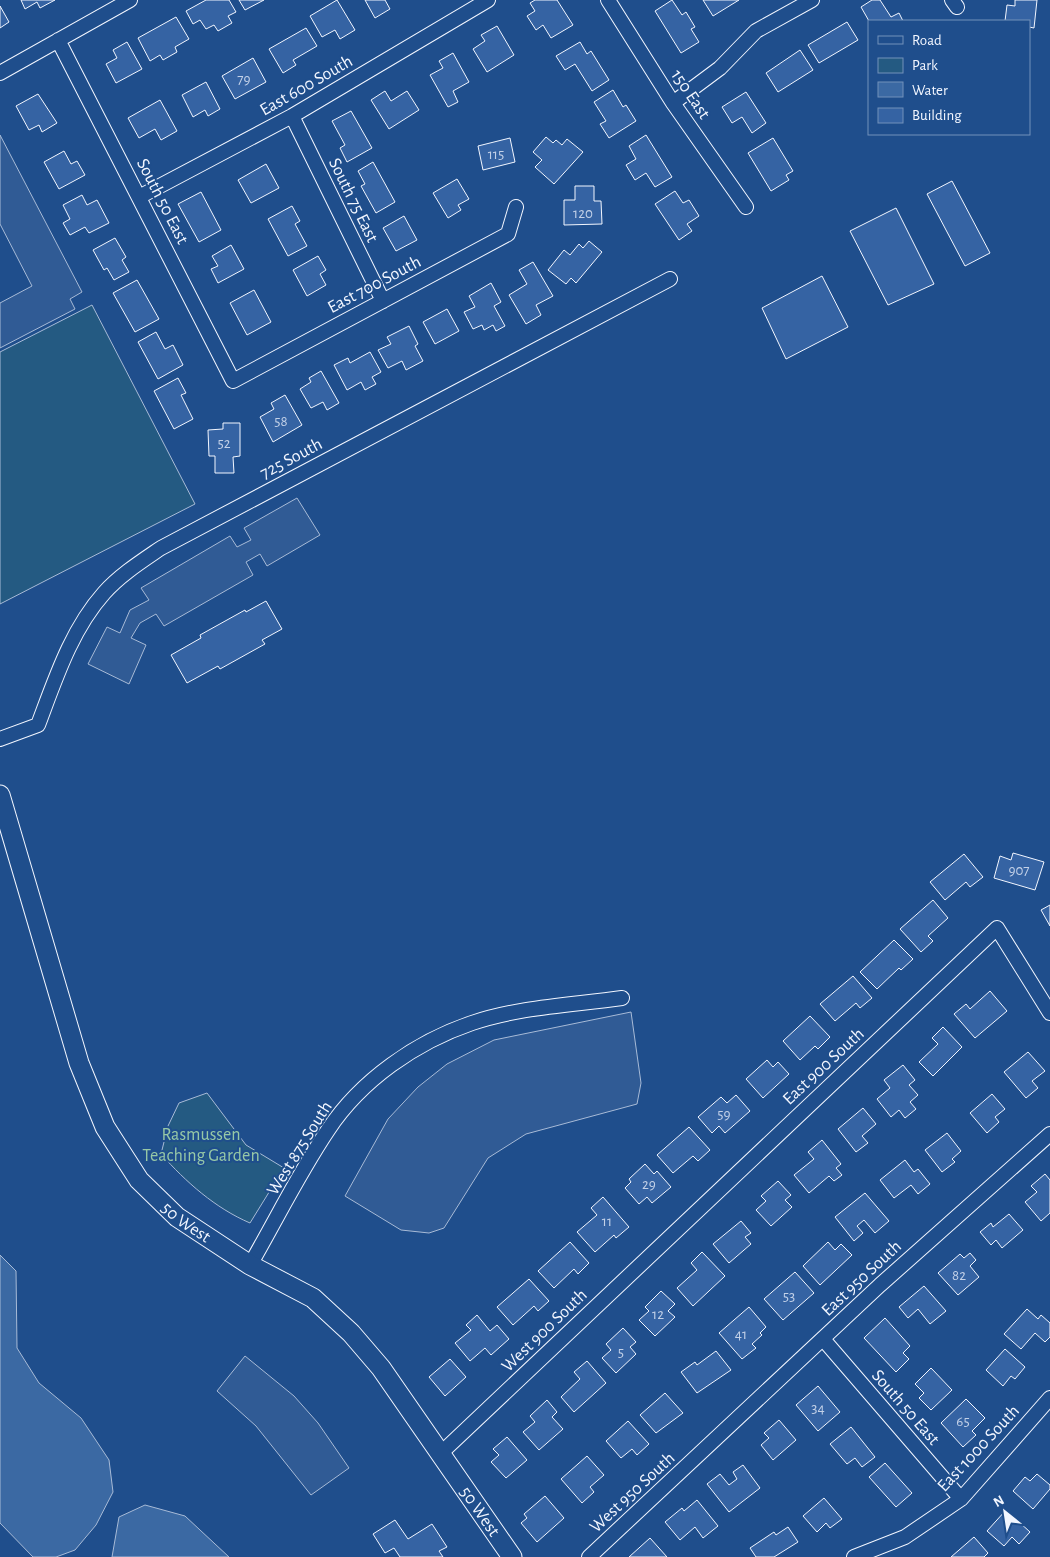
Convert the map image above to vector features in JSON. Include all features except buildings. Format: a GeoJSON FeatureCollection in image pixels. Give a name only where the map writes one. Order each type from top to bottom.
{"type":"FeatureCollection","features":[{"type":"Feature","properties":{"kind":"street"},"geometry":{"type":"LineString","coordinates":[[0,73],[130,0]]}},
{"type":"Feature","properties":{"kind":"street","name":"East 600 South"},"geometry":{"type":"LineString","coordinates":[[139,196],[292,116],[488,0]]}},
{"type":"Feature","properties":{"kind":"street","name":"150 East"},"geometry":{"type":"LineString","coordinates":[[608,0],[673,103],[746,207]]}},
{"type":"Feature","properties":{"kind":"street"},"geometry":{"type":"LineString","coordinates":[[673,103],[720,68],[756,31],[812,0]]}},
{"type":"Feature","properties":{"kind":"street","name":"South 50 East"},"geometry":{"type":"LineString","coordinates":[[58,40],[233,380]]}},
{"type":"Feature","properties":{"kind":"street","name":"South 75 East"},"geometry":{"type":"LineString","coordinates":[[292,116],[383,302]]}},
{"type":"Feature","properties":{"kind":"street","name":"East 700 South"},"geometry":{"type":"LineString","coordinates":[[233,380],[508,234],[516,207]]}},
{"type":"Feature","properties":{"kind":"street","name":"725 South"},"geometry":{"type":"LineString","coordinates":[[0,739],[38,725],[62,662],[86,618],[104,592],[153,553],[670,279]]}},
{"type":"Feature","properties":{"kind":"street","name":"50 West"},"geometry":{"type":"LineString","coordinates":[[0,794],[79,1064],[105,1127],[139,1180],[177,1217],[250,1265],[312,1298],[351,1333],[381,1368],[439,1455],[512,1557]]}},
{"type":"Feature","properties":{"kind":"street","name":"East 900 South"},"geometry":{"type":"LineString","coordinates":[[675,1231],[997,928],[1050,1013]]}},
{"type":"Feature","properties":{"kind":"street","name":"West 875 South"},"geometry":{"type":"LineString","coordinates":[[250,1265],[328,1130],[347,1106],[389,1067],[445,1034],[473,1023],[504,1015],[622,998]]}},
{"type":"Feature","properties":{"kind":"street","name":"East 950 South"},"geometry":{"type":"LineString","coordinates":[[700,1454],[823,1339],[1050,1134]]}},
{"type":"Feature","properties":{"kind":"street","name":"West 900 South"},"geometry":{"type":"LineString","coordinates":[[439,1455],[675,1231]]}},
{"type":"Feature","properties":{"kind":"street","name":"South 50 East"},"geometry":{"type":"LineString","coordinates":[[823,1339],[961,1499]]}},
{"type":"Feature","properties":{"kind":"street","name":"East 1000 South"},"geometry":{"type":"LineString","coordinates":[[854,1557],[906,1537],[961,1499],[1050,1398]]}},
{"type":"Feature","properties":{"kind":"street","name":"West 950 South"},"geometry":{"type":"LineString","coordinates":[[589,1557],[700,1454]]}},
{"type":"Feature","properties":{"kind":"green space"},"geometry":{"type":"Polygon","coordinates":[[[92,305],[195,504],[0,604],[0,352],[92,305]]]}},
{"type":"Feature","properties":{"kind":"green space","name":"Rasmussen Teaching Garden"},"geometry":{"type":"Polygon","coordinates":[[[207,1093],[246,1145],[284,1168],[250,1223],[213,1202],[161,1154],[168,1126],[179,1103],[207,1093]]]}},
{"type":"Feature","properties":{"kind":"shaded area"},"geometry":{"type":"Polygon","coordinates":[[[0,135],[82,292],[70,299],[75,309],[0,348],[0,303],[32,286],[0,224],[0,135]]]}},
{"type":"Feature","properties":{"kind":"shaded area"},"geometry":{"type":"Polygon","coordinates":[[[297,498],[320,535],[267,566],[260,554],[246,562],[253,575],[164,626],[156,614],[140,623],[131,638],[146,645],[129,684],[88,664],[107,627],[120,633],[130,610],[149,600],[141,588],[230,536],[237,547],[251,540],[244,528],[297,498]]]}},
{"type":"Feature","properties":{"kind":"shaded area"},"geometry":{"type":"Polygon","coordinates":[[[631,1012],[641,1083],[637,1104],[526,1134],[488,1158],[444,1228],[429,1233],[401,1230],[345,1196],[388,1119],[418,1087],[447,1064],[494,1040],[631,1012]]]}},
{"type":"Feature","properties":{"kind":"shaded area"},"geometry":{"type":"Polygon","coordinates":[[[245,1356],[294,1396],[318,1423],[349,1468],[311,1495],[256,1426],[217,1391],[245,1356]]]}},
{"type":"Feature","properties":{"kind":"water"},"geometry":{"type":"Polygon","coordinates":[[[0,1255],[16,1271],[17,1348],[39,1383],[81,1418],[109,1460],[113,1492],[96,1525],[75,1550],[56,1557],[33,1557],[0,1523],[0,1255]]]}},
{"type":"Feature","properties":{"kind":"water"},"geometry":{"type":"Polygon","coordinates":[[[145,1505],[185,1516],[229,1557],[112,1557],[119,1517],[145,1505]]]}}]}
